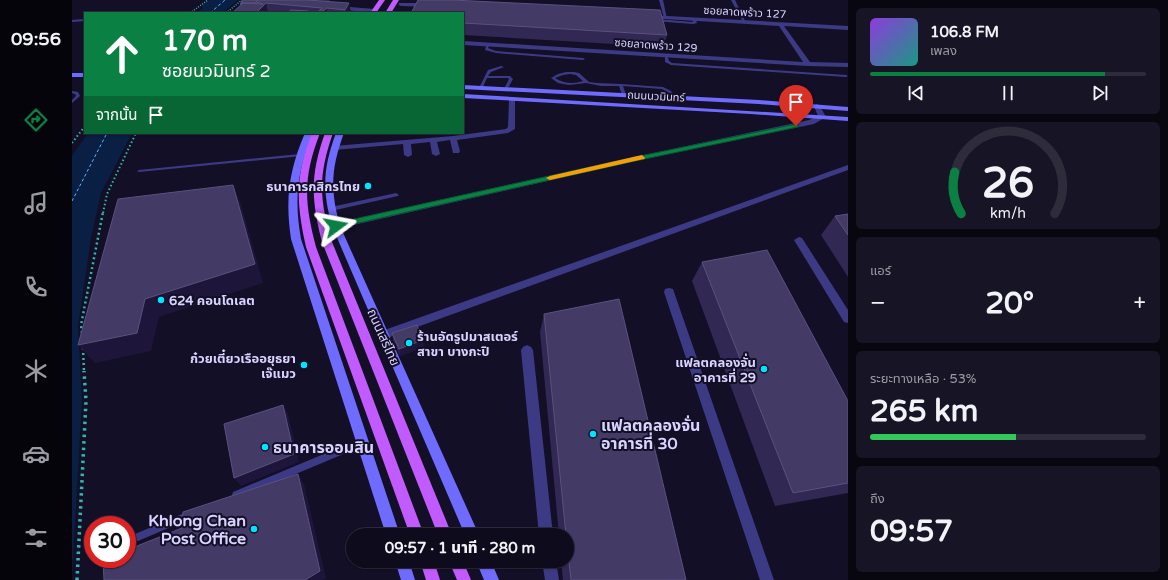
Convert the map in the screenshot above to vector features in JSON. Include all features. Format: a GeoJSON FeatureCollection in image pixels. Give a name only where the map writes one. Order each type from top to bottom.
{"type":"FeatureCollection","features":[{"type":"Feature","properties":{"kind":"main road"},"geometry":{"type":"LineString","coordinates":[[376,12],[382,0]]}},
{"type":"Feature","properties":{"kind":"main road"},"geometry":{"type":"LineString","coordinates":[[376,12],[387,0]]}},
{"type":"Feature","properties":{"kind":"main road"},"geometry":{"type":"LineString","coordinates":[[389,12],[396,0]]}},
{"type":"Feature","properties":{"kind":"main road"},"geometry":{"type":"LineString","coordinates":[[72,75],[84,75]]}},
{"type":"Feature","properties":{"kind":"main road","name":"ถนนนวมินทร์"},"geometry":{"type":"LineString","coordinates":[[464,87],[817,106],[848,109]]}},
{"type":"Feature","properties":{"kind":"main road"},"geometry":{"type":"LineString","coordinates":[[479,97],[481,88]]}},
{"type":"Feature","properties":{"kind":"main road","name":"ถนนนวมินทร์"},"geometry":{"type":"LineString","coordinates":[[464,96],[848,119]]}},
{"type":"Feature","properties":{"kind":"main road"},"geometry":{"type":"LineString","coordinates":[[309,134],[300,155],[293,180],[291,199],[292,220],[296,239],[391,528]]}},
{"type":"Feature","properties":{"kind":"main road"},"geometry":{"type":"LineString","coordinates":[[316,134],[302,178],[301,199],[304,222],[311,247],[414,528]]}},
{"type":"Feature","properties":{"kind":"main road"},"geometry":{"type":"LineString","coordinates":[[329,134],[317,175],[316,197],[320,219],[327,242],[442,528]]}},
{"type":"Feature","properties":{"kind":"main road","name":"ถนนเสรีไทย"},"geometry":{"type":"LineString","coordinates":[[340,134],[334,148],[327,179],[331,209],[336,226],[469,528]]}},
{"type":"Feature","properties":{"kind":"main road"},"geometry":{"type":"LineString","coordinates":[[404,568],[408,580]]}},
{"type":"Feature","properties":{"kind":"main road"},"geometry":{"type":"LineString","coordinates":[[429,568],[434,580]]}},
{"type":"Feature","properties":{"kind":"main road"},"geometry":{"type":"LineString","coordinates":[[459,568],[464,580]]}},
{"type":"Feature","properties":{"kind":"main road"},"geometry":{"type":"LineString","coordinates":[[486,568],[492,580]]}},
{"type":"Feature","properties":{"kind":"street"},"geometry":{"type":"LineString","coordinates":[[401,4],[432,5]]}},
{"type":"Feature","properties":{"kind":"street"},"geometry":{"type":"LineString","coordinates":[[329,7],[376,12]]}},
{"type":"Feature","properties":{"kind":"street","name":"ซอยลาดพร้าว 127"},"geometry":{"type":"LineString","coordinates":[[644,18],[848,28]]}},
{"type":"Feature","properties":{"kind":"street"},"geometry":{"type":"LineString","coordinates":[[780,24],[808,64]]}},
{"type":"Feature","properties":{"kind":"street","name":"ซอยลาดพร้าว 129"},"geometry":{"type":"LineString","coordinates":[[464,43],[666,56],[848,65]]}},
{"type":"Feature","properties":{"kind":"street"},"geometry":{"type":"LineString","coordinates":[[334,148],[453,138],[510,130],[512,127],[512,100]]}},
{"type":"Feature","properties":{"kind":"street"},"geometry":{"type":"LineString","coordinates":[[336,226],[635,159],[811,122],[822,117],[817,106]]}},
{"type":"Feature","properties":{"kind":"street"},"geometry":{"type":"LineString","coordinates":[[453,138],[456,152]]}},
{"type":"Feature","properties":{"kind":"street"},"geometry":{"type":"LineString","coordinates":[[433,139],[436,154]]}},
{"type":"Feature","properties":{"kind":"street"},"geometry":{"type":"LineString","coordinates":[[407,141],[408,155]]}},
{"type":"Feature","properties":{"kind":"street"},"geometry":{"type":"LineString","coordinates":[[383,335],[848,167]]}},
{"type":"Feature","properties":{"kind":"street"},"geometry":{"type":"LineString","coordinates":[[799,240],[848,319]]}},
{"type":"Feature","properties":{"kind":"street"},"geometry":{"type":"LineString","coordinates":[[669,292],[766,580]]}},
{"type":"Feature","properties":{"kind":"street"},"geometry":{"type":"LineString","coordinates":[[527,350],[545,528]]}},
{"type":"Feature","properties":{"kind":"street"},"geometry":{"type":"LineString","coordinates":[[550,568],[552,580]]}},
{"type":"Feature","properties":{"kind":"lane"},"geometry":{"type":"LineString","coordinates":[[661,0],[666,18]]}},
{"type":"Feature","properties":{"kind":"lane"},"geometry":{"type":"LineString","coordinates":[[733,0],[745,22]]}},
{"type":"Feature","properties":{"kind":"lane"},"geometry":{"type":"LineString","coordinates":[[644,18],[693,23],[695,22],[694,20]]}},
{"type":"Feature","properties":{"kind":"lane"},"geometry":{"type":"LineString","coordinates":[[72,21],[84,20]]}},
{"type":"Feature","properties":{"kind":"lane"},"geometry":{"type":"LineString","coordinates":[[488,44],[486,49],[496,52],[584,59]]}},
{"type":"Feature","properties":{"kind":"lane"},"geometry":{"type":"LineString","coordinates":[[666,56],[667,62],[671,64],[846,76]]}},
{"type":"Feature","properties":{"kind":"lane"},"geometry":{"type":"LineString","coordinates":[[481,88],[489,70],[502,67]]}},
{"type":"Feature","properties":{"kind":"lane"},"geometry":{"type":"LineString","coordinates":[[586,82],[581,76],[574,74],[561,75],[553,78],[558,82],[568,84],[586,82],[591,84],[663,88],[670,92],[675,98]]}},
{"type":"Feature","properties":{"kind":"lane"},"geometry":{"type":"LineString","coordinates":[[486,77],[509,77],[511,79],[506,89]]}},
{"type":"Feature","properties":{"kind":"lane"},"geometry":{"type":"LineString","coordinates":[[621,85],[624,96]]}},
{"type":"Feature","properties":{"kind":"lane"},"geometry":{"type":"LineString","coordinates":[[72,92],[77,93],[78,96],[72,102]]}},
{"type":"Feature","properties":{"kind":"lane"},"geometry":{"type":"LineString","coordinates":[[139,171],[300,155]]}},
{"type":"Feature","properties":{"kind":"lane"},"geometry":{"type":"LineString","coordinates":[[331,209],[396,195]]}},
{"type":"Feature","properties":{"kind":"lane"},"geometry":{"type":"LineString","coordinates":[[225,500],[362,442]]}},
{"type":"Feature","properties":{"kind":"lane"},"geometry":{"type":"LineString","coordinates":[[138,537],[196,512]]}},
{"type":"Feature","properties":{"kind":"path"},"geometry":{"type":"LineString","coordinates":[[191,12],[208,0]]}},
{"type":"Feature","properties":{"kind":"path"},"geometry":{"type":"LineString","coordinates":[[227,12],[242,0]]}},
{"type":"Feature","properties":{"kind":"path"},"geometry":{"type":"LineString","coordinates":[[72,143],[84,127]]}},
{"type":"Feature","properties":{"kind":"path"},"geometry":{"type":"LineString","coordinates":[[77,580],[86,401],[81,326],[107,194],[136,134]]}},
{"type":"Feature","properties":{"kind":"water"},"geometry":{"type":"Polygon","coordinates":[[[209,0],[238,0],[223,12],[198,12],[203,8],[201,6],[209,0]]]}},
{"type":"Feature","properties":{"kind":"water"},"geometry":{"type":"Polygon","coordinates":[[[87,134],[131,134],[101,193],[91,238],[78,326],[82,400],[72,576],[72,156],[87,134]]]}},
{"type":"Feature","properties":{"kind":"building"},"geometry":{"type":"Polygon","coordinates":[[[244,0],[258,0],[255,3],[240,4],[244,0]]]}},
{"type":"Feature","properties":{"kind":"building"},"geometry":{"type":"Polygon","coordinates":[[[258,0],[307,0],[349,3],[345,10],[327,8],[323,11],[319,11],[322,8],[266,3],[257,12],[233,12],[243,3],[263,4],[256,2],[258,0]]]}},
{"type":"Feature","properties":{"kind":"building"},"geometry":{"type":"Polygon","coordinates":[[[418,0],[452,0],[660,10],[667,35],[464,23],[464,12],[412,12],[418,0]]]}},
{"type":"Feature","properties":{"kind":"building"},"geometry":{"type":"Polygon","coordinates":[[[291,10],[308,11],[306,12],[288,12],[291,10]]]}},
{"type":"Feature","properties":{"kind":"building","name":"624 คอนโดเลต"},"geometry":{"type":"Polygon","coordinates":[[[233,185],[255,264],[145,299],[137,333],[78,345],[118,199],[233,185]]]}},
{"type":"Feature","properties":{"kind":"building"},"geometry":{"type":"Polygon","coordinates":[[[848,214],[848,235],[835,216],[848,214]]]}},
{"type":"Feature","properties":{"kind":"building","name":"แฟลตคลองจั่น อาคารที่ 29"},"geometry":{"type":"Polygon","coordinates":[[[767,250],[848,401],[848,483],[793,493],[702,262],[767,250]]]}},
{"type":"Feature","properties":{"kind":"building","name":"แฟลตคลองจั่น อาคารที่ 30"},"geometry":{"type":"Polygon","coordinates":[[[619,299],[686,580],[571,580],[570,568],[574,568],[574,528],[565,528],[544,314],[619,299]]]}},
{"type":"Feature","properties":{"kind":"building"},"geometry":{"type":"Polygon","coordinates":[[[417,325],[423,340],[399,349],[392,333],[417,325]]]}},
{"type":"Feature","properties":{"kind":"building","name":"ธนาคารออมสิน"},"geometry":{"type":"Polygon","coordinates":[[[283,405],[294,454],[234,478],[224,424],[283,405]]]}},
{"type":"Feature","properties":{"kind":"building","name":"Khlong Chan Post Office"},"geometry":{"type":"Polygon","coordinates":[[[298,474],[320,571],[305,580],[104,580],[103,568],[136,568],[136,546],[182,528],[183,512],[298,474]]]}},
{"type":"Feature","properties":{"kind":"ferry route"},"geometry":{"type":"LineString","coordinates":[[211,12],[225,0]]}},
{"type":"Feature","properties":{"kind":"ferry route"},"geometry":{"type":"LineString","coordinates":[[72,201],[106,134]]}},
{"type":"Feature","properties":{"kind":"slow traffic"},"geometry":{"type":"LineString","coordinates":[[550,178],[642,158]]}},
{"type":"Feature","properties":{"kind":"place","name":"ธนาคารกสิกรไทย"},"geometry":{"type":"Point","coordinates":[368,186]}},
{"type":"Feature","properties":{"kind":"place","name":"624 คอนโดเลต"},"geometry":{"type":"Point","coordinates":[161,300]}},
{"type":"Feature","properties":{"kind":"place","name":"ร้านอัดรูปมาสเตอร์ สาขา บางกะปิ"},"geometry":{"type":"Point","coordinates":[409,343]}},
{"type":"Feature","properties":{"kind":"place","name":"ก๋วยเตี๋ยวเรืออยุธยา เจ๊แมว"},"geometry":{"type":"Point","coordinates":[304,365]}},
{"type":"Feature","properties":{"kind":"place","name":"แฟลตคลองจั่น อาคารที่ 29"},"geometry":{"type":"Point","coordinates":[764,369]}},
{"type":"Feature","properties":{"kind":"place","name":"แฟลตคลองจั่น อาคารที่ 30"},"geometry":{"type":"Point","coordinates":[593,434]}},
{"type":"Feature","properties":{"kind":"place","name":"ธนาคารออมสิน"},"geometry":{"type":"Point","coordinates":[265,447]}},
{"type":"Feature","properties":{"kind":"place","name":"Khlong Chan Post Office"},"geometry":{"type":"Point","coordinates":[254,529]}},
{"type":"Feature","properties":{"kind":"route"},"geometry":{"type":"LineString","coordinates":[[336,226],[635,159],[796,126]]}}]}
